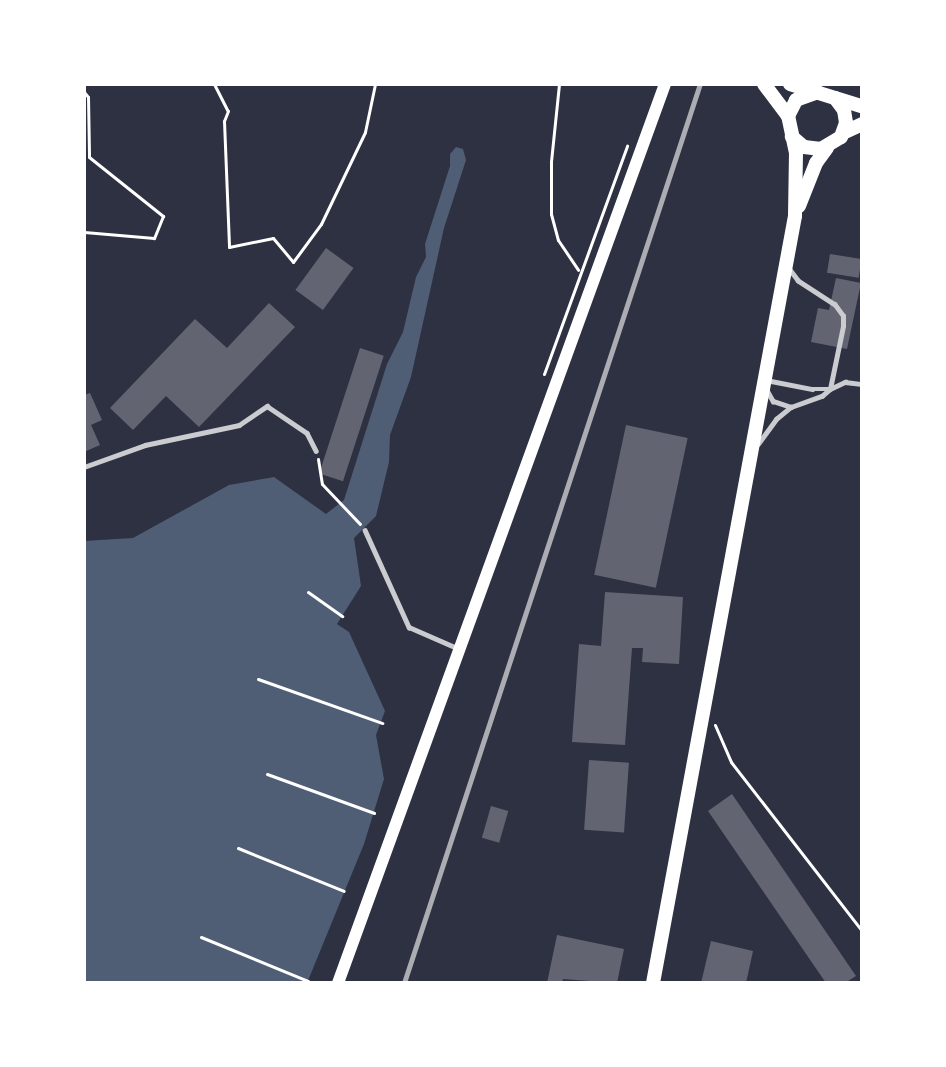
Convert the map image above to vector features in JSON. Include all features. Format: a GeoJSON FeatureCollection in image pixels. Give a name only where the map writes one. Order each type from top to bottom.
{"type":"FeatureCollection","features":[{"type":"Feature","properties":{"kind":"main road"},"geometry":{"type":"LineString","coordinates":[[338,983],[665,84]]}},
{"type":"Feature","properties":{"kind":"main road"},"geometry":{"type":"LineString","coordinates":[[653,983],[795,216],[797,166],[788,116],[764,84]]}},
{"type":"Feature","properties":{"kind":"main road"},"geometry":{"type":"LineString","coordinates":[[790,84],[862,106]]}},
{"type":"Feature","properties":{"kind":"main road"},"geometry":{"type":"LineString","coordinates":[[788,116],[796,100],[818,92]]}},
{"type":"Feature","properties":{"kind":"main road"},"geometry":{"type":"LineString","coordinates":[[835,98],[845,116],[843,133]]}},
{"type":"Feature","properties":{"kind":"main road"},"geometry":{"type":"LineString","coordinates":[[795,216],[816,163],[827,148],[843,133],[862,124]]}},
{"type":"Feature","properties":{"kind":"main road"},"geometry":{"type":"LineString","coordinates":[[792,137],[804,147],[827,148]]}},
{"type":"Feature","properties":{"kind":"lane"},"geometry":{"type":"LineString","coordinates":[[786,263],[798,281],[835,305],[843,316],[830,389]]}},
{"type":"Feature","properties":{"kind":"lane"},"geometry":{"type":"LineString","coordinates":[[764,379],[796,387],[830,389]]}},
{"type":"Feature","properties":{"kind":"lane"},"geometry":{"type":"LineString","coordinates":[[764,379],[772,401],[791,407]]}},
{"type":"Feature","properties":{"kind":"lane"},"geometry":{"type":"LineString","coordinates":[[749,456],[772,424],[791,407],[814,401],[844,382],[862,384]]}},
{"type":"Feature","properties":{"kind":"lane"},"geometry":{"type":"LineString","coordinates":[[84,467],[145,446],[239,425],[267,406],[307,433],[316,452]]}},
{"type":"Feature","properties":{"kind":"lane"},"geometry":{"type":"LineString","coordinates":[[365,530],[409,627],[461,650]]}},
{"type":"Feature","properties":{"kind":"path"},"geometry":{"type":"LineString","coordinates":[[214,84],[228,111],[224,121],[229,248],[273,238],[293,262],[321,224],[365,132],[375,84]]}},
{"type":"Feature","properties":{"kind":"path"},"geometry":{"type":"LineString","coordinates":[[559,84],[551,162],[551,214],[558,240],[579,270]]}},
{"type":"Feature","properties":{"kind":"path"},"geometry":{"type":"LineString","coordinates":[[84,92],[88,97],[89,157],[163,216],[154,238],[84,232]]}},
{"type":"Feature","properties":{"kind":"path"},"geometry":{"type":"LineString","coordinates":[[316,452],[322,484],[365,530]]}},
{"type":"Feature","properties":{"kind":"path"},"geometry":{"type":"LineString","coordinates":[[308,592],[342,616]]}},
{"type":"Feature","properties":{"kind":"path"},"geometry":{"type":"LineString","coordinates":[[258,679],[382,723]]}},
{"type":"Feature","properties":{"kind":"path"},"geometry":{"type":"LineString","coordinates":[[703,705],[731,762],[862,931]]}},
{"type":"Feature","properties":{"kind":"path"},"geometry":{"type":"LineString","coordinates":[[267,774],[374,813]]}},
{"type":"Feature","properties":{"kind":"path"},"geometry":{"type":"LineString","coordinates":[[238,848],[344,891]]}},
{"type":"Feature","properties":{"kind":"path"},"geometry":{"type":"LineString","coordinates":[[201,937],[308,981]]}},
{"type":"Feature","properties":{"kind":"water"},"geometry":{"type":"Polygon","coordinates":[[[456,147],[463,149],[466,160],[444,228],[411,377],[390,435],[389,462],[376,516],[354,538],[361,586],[337,624],[349,632],[385,711],[376,735],[384,779],[364,844],[307,983],[84,983],[84,541],[133,538],[229,485],[274,477],[326,514],[344,500],[387,364],[403,332],[416,277],[426,257],[425,244],[450,166],[450,154],[456,147]]]}},
{"type":"Feature","properties":{"kind":"building"},"geometry":{"type":"Polygon","coordinates":[[[326,248],[354,268],[323,310],[295,290],[326,248]]]}},
{"type":"Feature","properties":{"kind":"building"},"geometry":{"type":"Polygon","coordinates":[[[830,254],[862,259],[859,278],[827,273],[830,254]]]}},
{"type":"Feature","properties":{"kind":"building"},"geometry":{"type":"Polygon","coordinates":[[[836,278],[861,283],[847,349],[811,342],[818,308],[829,310],[836,278]]]}},
{"type":"Feature","properties":{"kind":"building"},"geometry":{"type":"Polygon","coordinates":[[[269,303],[295,327],[199,427],[166,396],[133,430],[110,408],[195,319],[227,348],[269,303]]]}},
{"type":"Feature","properties":{"kind":"building"},"geometry":{"type":"Polygon","coordinates":[[[360,348],[384,356],[343,481],[319,474],[360,348]]]}},
{"type":"Feature","properties":{"kind":"building"},"geometry":{"type":"Polygon","coordinates":[[[90,393],[102,420],[91,425],[100,445],[84,452],[84,395],[90,393]]]}},
{"type":"Feature","properties":{"kind":"building"},"geometry":{"type":"Polygon","coordinates":[[[626,425],[688,438],[656,588],[594,575],[626,425]]]}},
{"type":"Feature","properties":{"kind":"building"},"geometry":{"type":"Polygon","coordinates":[[[605,592],[683,597],[679,664],[642,662],[643,648],[632,648],[625,745],[572,742],[579,644],[601,646],[605,592]]]}},
{"type":"Feature","properties":{"kind":"building"},"geometry":{"type":"Polygon","coordinates":[[[589,760],[629,763],[624,833],[584,830],[589,760]]]}},
{"type":"Feature","properties":{"kind":"building"},"geometry":{"type":"Polygon","coordinates":[[[732,794],[856,976],[845,983],[826,983],[708,811],[732,794]]]}},
{"type":"Feature","properties":{"kind":"building"},"geometry":{"type":"Polygon","coordinates":[[[491,806],[508,811],[499,843],[482,838],[491,806]]]}},
{"type":"Feature","properties":{"kind":"building"},"geometry":{"type":"Polygon","coordinates":[[[557,935],[624,949],[617,983],[563,979],[562,983],[547,983],[557,935]]]}},
{"type":"Feature","properties":{"kind":"building"},"geometry":{"type":"Polygon","coordinates":[[[711,941],[753,951],[746,983],[701,983],[711,941]]]}},
{"type":"Feature","properties":{"kind":"railway"},"geometry":{"type":"LineString","coordinates":[[404,983],[700,84]]}}]}
